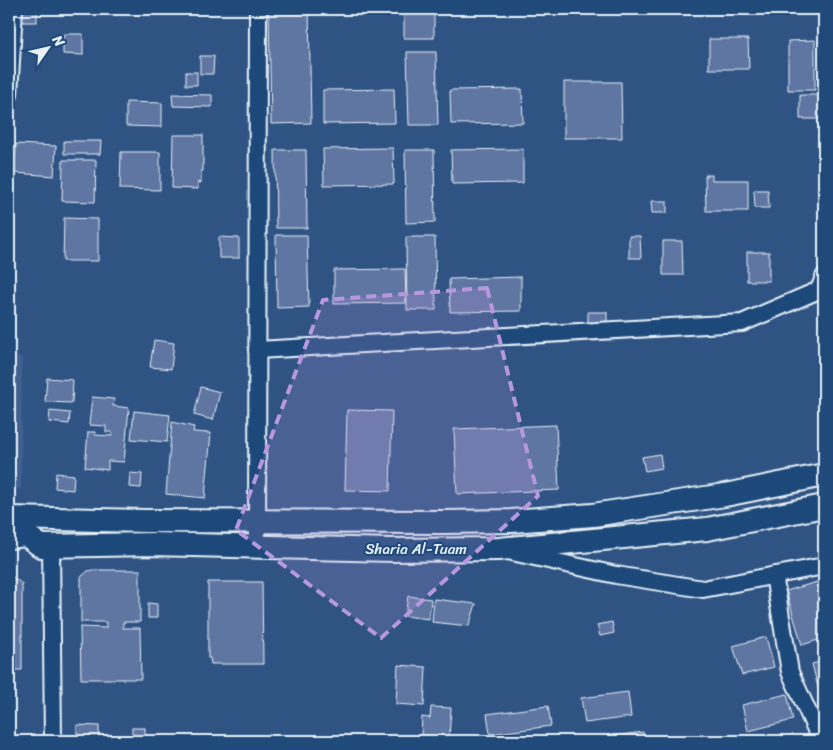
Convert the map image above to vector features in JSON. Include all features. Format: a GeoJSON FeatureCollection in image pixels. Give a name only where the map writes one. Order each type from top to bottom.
{"type":"FeatureCollection","features":[{"type":"Feature","properties":{"kind":"main road","name":"Sharia Al-Tuam"},"geometry":{"type":"LineString","coordinates":[[9,518],[144,521],[445,522],[511,520],[593,515],[725,494],[824,475]]}},
{"type":"Feature","properties":{"kind":"main road","name":"Sharia Al-Tuam"},"geometry":{"type":"LineString","coordinates":[[9,537],[26,536],[41,546],[152,544],[392,550],[499,549],[707,529],[824,506]]}},
{"type":"Feature","properties":{"kind":"street"},"geometry":{"type":"LineString","coordinates":[[9,95],[14,9]]}},
{"type":"Feature","properties":{"kind":"street"},"geometry":{"type":"LineString","coordinates":[[257,546],[258,9]]}},
{"type":"Feature","properties":{"kind":"street"},"geometry":{"type":"LineString","coordinates":[[257,350],[742,323],[819,290],[824,278]]}},
{"type":"Feature","properties":{"kind":"street"},"geometry":{"type":"LineString","coordinates":[[51,546],[53,741]]}},
{"type":"Feature","properties":{"kind":"street"},"geometry":{"type":"LineString","coordinates":[[499,549],[616,575],[703,590],[824,566]]}},
{"type":"Feature","properties":{"kind":"street"},"geometry":{"type":"LineString","coordinates":[[774,575],[790,672],[821,741]]}},
{"type":"Feature","properties":{"kind":"highlighted area"},"geometry":{"type":"Polygon","coordinates":[[[487,288],[538,496],[381,638],[236,530],[323,300],[487,288]]]}},
{"type":"Feature","properties":{"kind":"shaded area"},"geometry":{"type":"Polygon","coordinates":[[[9,353],[22,358],[21,489],[9,489],[9,353]]]}},
{"type":"Feature","properties":{"kind":"building"},"geometry":{"type":"Polygon","coordinates":[[[269,9],[309,9],[311,123],[271,124],[269,9]]]}},
{"type":"Feature","properties":{"kind":"building"},"geometry":{"type":"Polygon","coordinates":[[[404,9],[434,9],[434,38],[404,38],[404,9]]]}},
{"type":"Feature","properties":{"kind":"building"},"geometry":{"type":"Polygon","coordinates":[[[665,9],[694,9],[694,12],[665,12],[665,9]]]}},
{"type":"Feature","properties":{"kind":"building"},"geometry":{"type":"Polygon","coordinates":[[[21,10],[37,10],[37,22],[21,22],[21,10]]]}},
{"type":"Feature","properties":{"kind":"building"},"geometry":{"type":"Polygon","coordinates":[[[63,34],[83,34],[83,55],[63,54],[63,34]]]}},
{"type":"Feature","properties":{"kind":"building"},"geometry":{"type":"Polygon","coordinates":[[[709,39],[748,39],[749,69],[709,69],[709,39]]]}},
{"type":"Feature","properties":{"kind":"building"},"geometry":{"type":"Polygon","coordinates":[[[815,40],[815,90],[788,90],[788,41],[815,40]]]}},
{"type":"Feature","properties":{"kind":"building"},"geometry":{"type":"Polygon","coordinates":[[[407,52],[436,52],[438,125],[409,125],[407,52]]]}},
{"type":"Feature","properties":{"kind":"building"},"geometry":{"type":"Polygon","coordinates":[[[200,56],[214,56],[213,74],[200,74],[200,56]]]}},
{"type":"Feature","properties":{"kind":"building"},"geometry":{"type":"Polygon","coordinates":[[[186,72],[197,72],[197,85],[186,85],[186,72]]]}},
{"type":"Feature","properties":{"kind":"building"},"geometry":{"type":"Polygon","coordinates":[[[564,82],[621,82],[622,138],[564,138],[564,82]]]}},
{"type":"Feature","properties":{"kind":"building"},"geometry":{"type":"Polygon","coordinates":[[[394,89],[395,123],[323,124],[323,90],[394,89]]]}},
{"type":"Feature","properties":{"kind":"building"},"geometry":{"type":"Polygon","coordinates":[[[522,89],[523,123],[451,124],[450,90],[522,89]]]}},
{"type":"Feature","properties":{"kind":"building"},"geometry":{"type":"Polygon","coordinates":[[[172,94],[212,95],[212,107],[173,106],[172,94]]]}},
{"type":"Feature","properties":{"kind":"building"},"geometry":{"type":"Polygon","coordinates":[[[800,95],[823,95],[824,119],[800,119],[800,95]]]}},
{"type":"Feature","properties":{"kind":"building"},"geometry":{"type":"Polygon","coordinates":[[[126,102],[162,103],[162,127],[126,126],[126,102]]]}},
{"type":"Feature","properties":{"kind":"building"},"geometry":{"type":"Polygon","coordinates":[[[173,135],[203,135],[203,171],[201,171],[201,183],[198,182],[198,189],[172,188],[173,135]]]}},
{"type":"Feature","properties":{"kind":"building"},"geometry":{"type":"Polygon","coordinates":[[[64,141],[101,141],[100,154],[64,154],[64,141]]]}},
{"type":"Feature","properties":{"kind":"building"},"geometry":{"type":"Polygon","coordinates":[[[16,144],[56,146],[54,176],[15,173],[16,144]]]}},
{"type":"Feature","properties":{"kind":"building"},"geometry":{"type":"Polygon","coordinates":[[[393,148],[394,184],[324,185],[323,149],[393,148]]]}},
{"type":"Feature","properties":{"kind":"building"},"geometry":{"type":"Polygon","coordinates":[[[523,149],[523,183],[452,184],[451,150],[523,149]]]}},
{"type":"Feature","properties":{"kind":"building"},"geometry":{"type":"Polygon","coordinates":[[[275,150],[306,150],[307,228],[276,228],[275,150]]]}},
{"type":"Feature","properties":{"kind":"building"},"geometry":{"type":"Polygon","coordinates":[[[405,150],[434,150],[435,222],[406,223],[405,150]]]}},
{"type":"Feature","properties":{"kind":"building"},"geometry":{"type":"Polygon","coordinates":[[[121,152],[160,152],[160,190],[120,189],[121,152]]]}},
{"type":"Feature","properties":{"kind":"building"},"geometry":{"type":"Polygon","coordinates":[[[63,160],[96,160],[95,202],[62,201],[63,160]]]}},
{"type":"Feature","properties":{"kind":"building"},"geometry":{"type":"Polygon","coordinates":[[[705,175],[712,175],[712,180],[748,180],[748,211],[706,211],[705,175]]]}},
{"type":"Feature","properties":{"kind":"building"},"geometry":{"type":"Polygon","coordinates":[[[754,190],[768,190],[769,208],[755,208],[754,190]]]}},
{"type":"Feature","properties":{"kind":"building"},"geometry":{"type":"Polygon","coordinates":[[[651,201],[667,201],[667,213],[652,213],[651,201]]]}},
{"type":"Feature","properties":{"kind":"building"},"geometry":{"type":"Polygon","coordinates":[[[64,218],[98,219],[98,261],[63,261],[64,218]]]}},
{"type":"Feature","properties":{"kind":"building"},"geometry":{"type":"Polygon","coordinates":[[[276,235],[307,235],[309,307],[277,308],[276,235]]]}},
{"type":"Feature","properties":{"kind":"building"},"geometry":{"type":"Polygon","coordinates":[[[629,236],[640,236],[641,258],[629,258],[629,236]]]}},
{"type":"Feature","properties":{"kind":"building"},"geometry":{"type":"Polygon","coordinates":[[[219,237],[239,238],[239,258],[219,258],[219,237]]]}},
{"type":"Feature","properties":{"kind":"building"},"geometry":{"type":"Polygon","coordinates":[[[406,237],[435,237],[436,310],[407,310],[406,237]]]}},
{"type":"Feature","properties":{"kind":"building"},"geometry":{"type":"Polygon","coordinates":[[[663,241],[682,241],[683,275],[663,275],[663,241]]]}},
{"type":"Feature","properties":{"kind":"building"},"geometry":{"type":"Polygon","coordinates":[[[747,252],[769,252],[769,281],[747,281],[747,252]]]}},
{"type":"Feature","properties":{"kind":"building"},"geometry":{"type":"Polygon","coordinates":[[[405,269],[406,303],[334,304],[334,270],[405,269]]]}},
{"type":"Feature","properties":{"kind":"building"},"geometry":{"type":"Polygon","coordinates":[[[521,277],[521,311],[450,312],[449,279],[521,277]]]}},
{"type":"Feature","properties":{"kind":"building"},"geometry":{"type":"Polygon","coordinates":[[[588,312],[607,312],[607,329],[588,329],[588,312]]]}},
{"type":"Feature","properties":{"kind":"building"},"geometry":{"type":"Polygon","coordinates":[[[154,340],[174,343],[171,369],[150,367],[154,340]]]}},
{"type":"Feature","properties":{"kind":"building"},"geometry":{"type":"Polygon","coordinates":[[[47,378],[73,380],[72,403],[45,402],[47,378]]]}},
{"type":"Feature","properties":{"kind":"building"},"geometry":{"type":"Polygon","coordinates":[[[201,387],[220,392],[213,420],[194,415],[201,387]]]}},
{"type":"Feature","properties":{"kind":"building"},"geometry":{"type":"Polygon","coordinates":[[[92,397],[114,399],[113,406],[129,408],[124,462],[108,461],[108,470],[85,467],[88,432],[95,432],[95,435],[112,436],[112,432],[106,432],[106,426],[89,425],[92,397]]]}},
{"type":"Feature","properties":{"kind":"building"},"geometry":{"type":"Polygon","coordinates":[[[347,410],[392,411],[390,491],[345,490],[347,410]]]}},
{"type":"Feature","properties":{"kind":"building"},"geometry":{"type":"Polygon","coordinates":[[[50,411],[70,413],[69,424],[49,422],[50,411]]]}},
{"type":"Feature","properties":{"kind":"building"},"geometry":{"type":"Polygon","coordinates":[[[134,411],[170,415],[167,442],[131,439],[134,411]]]}},
{"type":"Feature","properties":{"kind":"building"},"geometry":{"type":"Polygon","coordinates":[[[172,422],[194,427],[193,432],[211,433],[205,498],[166,494],[172,422]]]}},
{"type":"Feature","properties":{"kind":"building"},"geometry":{"type":"Polygon","coordinates":[[[556,425],[559,490],[457,494],[454,429],[556,425]]]}},
{"type":"Feature","properties":{"kind":"building"},"geometry":{"type":"Polygon","coordinates":[[[660,454],[662,468],[645,471],[642,457],[660,454]]]}},
{"type":"Feature","properties":{"kind":"building"},"geometry":{"type":"Polygon","coordinates":[[[56,473],[74,475],[73,490],[55,488],[56,473]]]}},
{"type":"Feature","properties":{"kind":"building"},"geometry":{"type":"Polygon","coordinates":[[[130,473],[142,474],[141,488],[129,487],[130,473]]]}},
{"type":"Feature","properties":{"kind":"building"},"geometry":{"type":"Polygon","coordinates":[[[92,570],[140,570],[140,622],[123,622],[123,628],[140,628],[141,679],[81,679],[80,627],[106,628],[106,622],[81,622],[81,577],[92,570]]]}},
{"type":"Feature","properties":{"kind":"building"},"geometry":{"type":"Polygon","coordinates":[[[9,577],[13,577],[22,584],[22,670],[9,670],[9,577]]]}},
{"type":"Feature","properties":{"kind":"building"},"geometry":{"type":"Polygon","coordinates":[[[824,580],[824,638],[802,645],[786,591],[824,580]]]}},
{"type":"Feature","properties":{"kind":"building"},"geometry":{"type":"Polygon","coordinates":[[[208,582],[262,582],[263,664],[211,664],[210,658],[208,658],[208,582]]]}},
{"type":"Feature","properties":{"kind":"building"},"geometry":{"type":"Polygon","coordinates":[[[408,596],[431,599],[429,619],[405,616],[408,596]]]}},
{"type":"Feature","properties":{"kind":"building"},"geometry":{"type":"Polygon","coordinates":[[[434,599],[476,604],[469,626],[432,622],[434,599]]]}},
{"type":"Feature","properties":{"kind":"building"},"geometry":{"type":"Polygon","coordinates":[[[148,603],[157,604],[157,618],[148,618],[148,603]]]}},
{"type":"Feature","properties":{"kind":"building"},"geometry":{"type":"Polygon","coordinates":[[[612,622],[614,633],[600,636],[597,625],[612,622]]]}},
{"type":"Feature","properties":{"kind":"building"},"geometry":{"type":"Polygon","coordinates":[[[766,637],[774,667],[742,675],[733,646],[766,637]]]}},
{"type":"Feature","properties":{"kind":"building"},"geometry":{"type":"Polygon","coordinates":[[[824,661],[824,690],[819,691],[812,664],[824,661]]]}},
{"type":"Feature","properties":{"kind":"building"},"geometry":{"type":"Polygon","coordinates":[[[398,665],[426,667],[424,706],[396,704],[398,665]]]}},
{"type":"Feature","properties":{"kind":"building"},"geometry":{"type":"Polygon","coordinates":[[[628,692],[631,717],[585,723],[581,698],[628,692]]]}},
{"type":"Feature","properties":{"kind":"building"},"geometry":{"type":"Polygon","coordinates":[[[787,694],[793,720],[748,731],[742,705],[787,694]]]}},
{"type":"Feature","properties":{"kind":"building"},"geometry":{"type":"Polygon","coordinates":[[[548,706],[551,726],[490,734],[487,714],[548,706]]]}},
{"type":"Feature","properties":{"kind":"building"},"geometry":{"type":"Polygon","coordinates":[[[431,707],[451,708],[449,738],[421,735],[422,717],[430,718],[431,707]]]}},
{"type":"Feature","properties":{"kind":"building"},"geometry":{"type":"Polygon","coordinates":[[[77,725],[99,726],[99,741],[77,741],[77,725]]]}},
{"type":"Feature","properties":{"kind":"building"},"geometry":{"type":"Polygon","coordinates":[[[132,728],[145,728],[145,741],[132,741],[132,728]]]}},
{"type":"Feature","properties":{"kind":"building"},"geometry":{"type":"Polygon","coordinates":[[[643,732],[645,741],[574,741],[643,732]]]}},
{"type":"Feature","properties":{"kind":"building"},"geometry":{"type":"Polygon","coordinates":[[[382,736],[426,738],[426,741],[381,741],[382,736]]]}}]}
